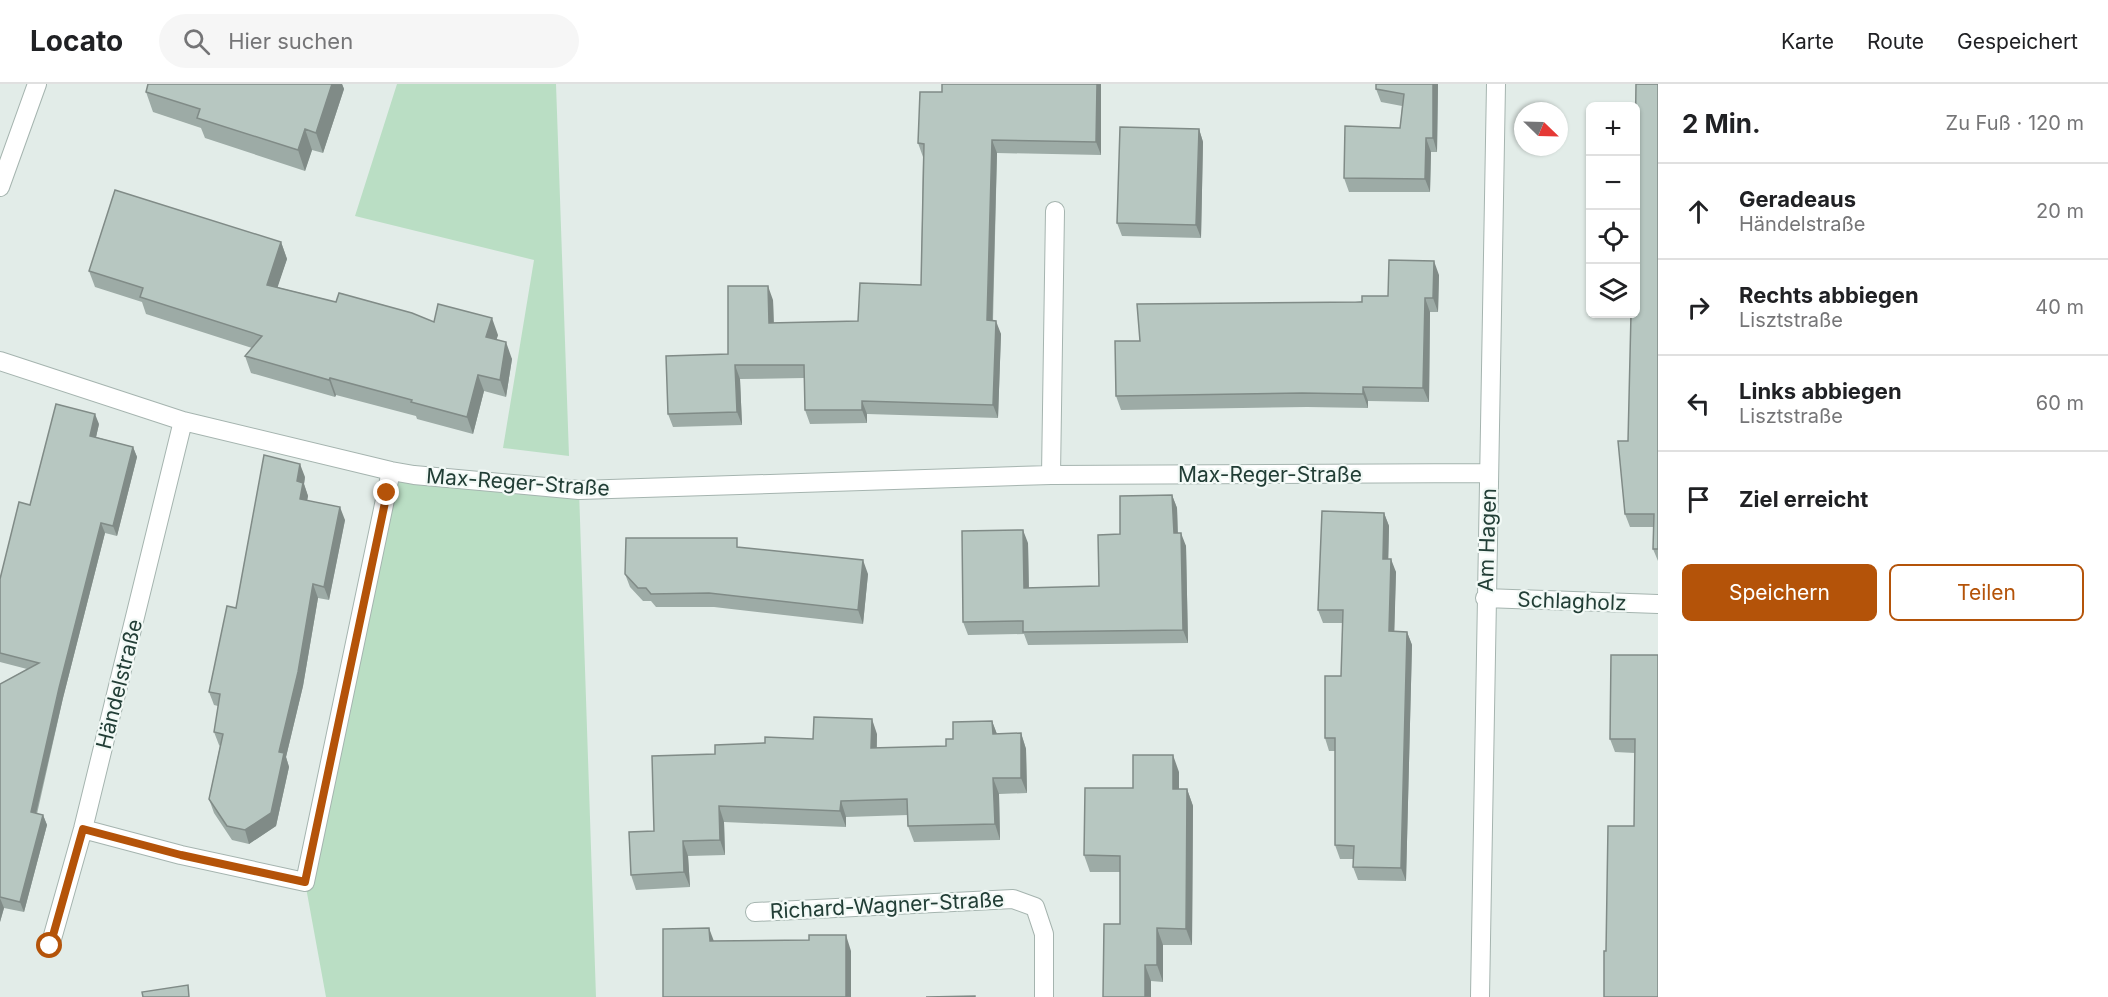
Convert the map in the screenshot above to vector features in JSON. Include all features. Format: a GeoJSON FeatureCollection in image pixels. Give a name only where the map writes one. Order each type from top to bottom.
{"type":"FeatureCollection","features":[{"type":"Feature","properties":{"kind":"street"},"geometry":{"type":"LineString","coordinates":[[0,187],[37,84]]}},
{"type":"Feature","properties":{"kind":"street","name":"Am Hagen"},"geometry":{"type":"LineString","coordinates":[[1480,997],[1485,598],[1496,84]]}},
{"type":"Feature","properties":{"kind":"street"},"geometry":{"type":"LineString","coordinates":[[1051,475],[1055,210]]}},
{"type":"Feature","properties":{"kind":"street","name":"Max-Reger-Straße"},"geometry":{"type":"LineString","coordinates":[[0,362],[183,421],[391,471],[579,490],[1051,475],[1489,473]]}},
{"type":"Feature","properties":{"kind":"street","name":"Händelstraße"},"geometry":{"type":"LineString","coordinates":[[50,946],[83,829],[183,421]]}},
{"type":"Feature","properties":{"kind":"street"},"geometry":{"type":"LineString","coordinates":[[83,829],[181,855],[305,882],[391,471]]}},
{"type":"Feature","properties":{"kind":"street","name":"Schlagholz"},"geometry":{"type":"LineString","coordinates":[[1485,598],[1658,604]]}},
{"type":"Feature","properties":{"kind":"street","name":"Richard-Wagner-Straße"},"geometry":{"type":"LineString","coordinates":[[755,912],[1013,899],[1035,907],[1044,934],[1044,997]]}},
{"type":"Feature","properties":{"kind":"green space"},"geometry":{"type":"Polygon","coordinates":[[[397,84],[556,84],[569,456],[503,448],[534,260],[355,216],[397,84]]]}},
{"type":"Feature","properties":{"kind":"green space"},"geometry":{"type":"Polygon","coordinates":[[[391,471],[579,490],[596,997],[326,997],[305,882],[391,471]]]}},
{"type":"Feature","properties":{"kind":"building"},"geometry":{"type":"Polygon","coordinates":[[[148,84],[332,84],[316,133],[305,129],[298,150],[197,118],[200,109],[146,92],[148,84]]]}},
{"type":"Feature","properties":{"kind":"building"},"geometry":{"type":"Polygon","coordinates":[[[942,84],[1097,84],[1096,142],[992,140],[987,320],[996,321],[993,405],[862,401],[862,410],[805,410],[804,365],[735,365],[737,412],[668,414],[666,356],[728,354],[728,286],[768,286],[769,323],[858,321],[860,283],[921,285],[924,144],[918,143],[920,92],[942,92],[942,84]]]}},
{"type":"Feature","properties":{"kind":"building"},"geometry":{"type":"Polygon","coordinates":[[[1376,84],[1433,84],[1433,138],[1426,138],[1425,179],[1344,178],[1345,126],[1400,128],[1404,94],[1376,89],[1376,84]]]}},
{"type":"Feature","properties":{"kind":"building"},"geometry":{"type":"Polygon","coordinates":[[[1636,84],[1658,84],[1658,549],[1653,549],[1654,514],[1625,514],[1618,441],[1628,441],[1631,318],[1640,318],[1640,102],[1636,102],[1636,84]]]}},
{"type":"Feature","properties":{"kind":"building"},"geometry":{"type":"Polygon","coordinates":[[[1120,127],[1199,129],[1196,225],[1117,223],[1120,127]]]}},
{"type":"Feature","properties":{"kind":"building"},"geometry":{"type":"Polygon","coordinates":[[[115,190],[281,242],[267,285],[336,302],[339,293],[412,313],[434,322],[438,304],[492,318],[486,337],[506,342],[500,380],[478,375],[467,417],[411,402],[412,400],[330,378],[329,380],[245,356],[262,336],[140,297],[143,288],[89,271],[115,190]]]}},
{"type":"Feature","properties":{"kind":"building"},"geometry":{"type":"Polygon","coordinates":[[[1389,260],[1434,261],[1433,298],[1425,298],[1423,388],[1363,387],[1363,394],[1116,396],[1115,341],[1140,341],[1137,304],[1362,302],[1362,296],[1388,296],[1389,260]]]}},
{"type":"Feature","properties":{"kind":"building"},"geometry":{"type":"Polygon","coordinates":[[[56,404],[95,414],[90,436],[133,447],[113,526],[101,523],[59,688],[31,812],[43,815],[20,902],[0,897],[0,684],[39,663],[0,653],[0,579],[19,502],[30,505],[56,404]]]}},
{"type":"Feature","properties":{"kind":"building"},"geometry":{"type":"Polygon","coordinates":[[[264,455],[300,464],[297,481],[303,483],[300,499],[340,507],[324,587],[313,584],[298,672],[279,752],[284,753],[271,813],[245,830],[227,826],[209,799],[223,734],[214,732],[220,694],[209,692],[227,606],[236,608],[264,455]]]}},
{"type":"Feature","properties":{"kind":"building"},"geometry":{"type":"Polygon","coordinates":[[[1172,495],[1174,533],[1181,533],[1183,630],[1023,632],[1023,621],[963,622],[962,531],[1023,530],[1024,588],[1099,586],[1098,535],[1120,534],[1120,496],[1172,495]]]}},
{"type":"Feature","properties":{"kind":"building"},"geometry":{"type":"Polygon","coordinates":[[[1322,511],[1384,513],[1383,559],[1391,559],[1389,631],[1407,632],[1401,868],[1353,867],[1354,846],[1335,845],[1335,738],[1325,738],[1325,676],[1341,676],[1343,610],[1318,610],[1322,511]]]}},
{"type":"Feature","properties":{"kind":"building"},"geometry":{"type":"Polygon","coordinates":[[[626,538],[737,538],[737,547],[863,560],[858,610],[709,593],[651,594],[646,588],[638,588],[625,574],[626,538]]]}},
{"type":"Feature","properties":{"kind":"building"},"geometry":{"type":"Polygon","coordinates":[[[1611,655],[1658,655],[1658,997],[1604,997],[1608,826],[1634,826],[1635,739],[1610,739],[1611,655]]]}},
{"type":"Feature","properties":{"kind":"building"},"geometry":{"type":"Polygon","coordinates":[[[814,717],[872,719],[871,748],[946,746],[946,739],[953,739],[953,722],[992,721],[993,734],[1021,733],[1021,778],[993,778],[995,824],[908,826],[907,799],[841,801],[840,811],[719,806],[720,840],[683,841],[684,872],[631,875],[629,832],[654,831],[652,756],[715,754],[715,745],[765,743],[765,737],[813,739],[814,717]]]}},
{"type":"Feature","properties":{"kind":"building"},"geometry":{"type":"Polygon","coordinates":[[[1133,755],[1173,755],[1173,789],[1187,789],[1186,929],[1157,928],[1157,965],[1145,965],[1145,997],[1103,997],[1104,924],[1120,924],[1120,856],[1084,855],[1085,788],[1133,788],[1133,755]]]}},
{"type":"Feature","properties":{"kind":"building"},"geometry":{"type":"Polygon","coordinates":[[[709,928],[710,941],[809,940],[809,935],[846,935],[846,997],[663,997],[663,929],[709,928]]]}},
{"type":"Feature","properties":{"kind":"building"},"geometry":{"type":"Polygon","coordinates":[[[188,985],[189,997],[143,997],[142,992],[188,985]]]}},
{"type":"Feature","properties":{"kind":"building"},"geometry":{"type":"Polygon","coordinates":[[[975,996],[975,997],[926,997],[975,996]]]}},
{"type":"Feature","properties":{"kind":"route"},"geometry":{"type":"LineString","coordinates":[[50,946],[83,829],[181,855],[305,882],[387,493]]}}]}
